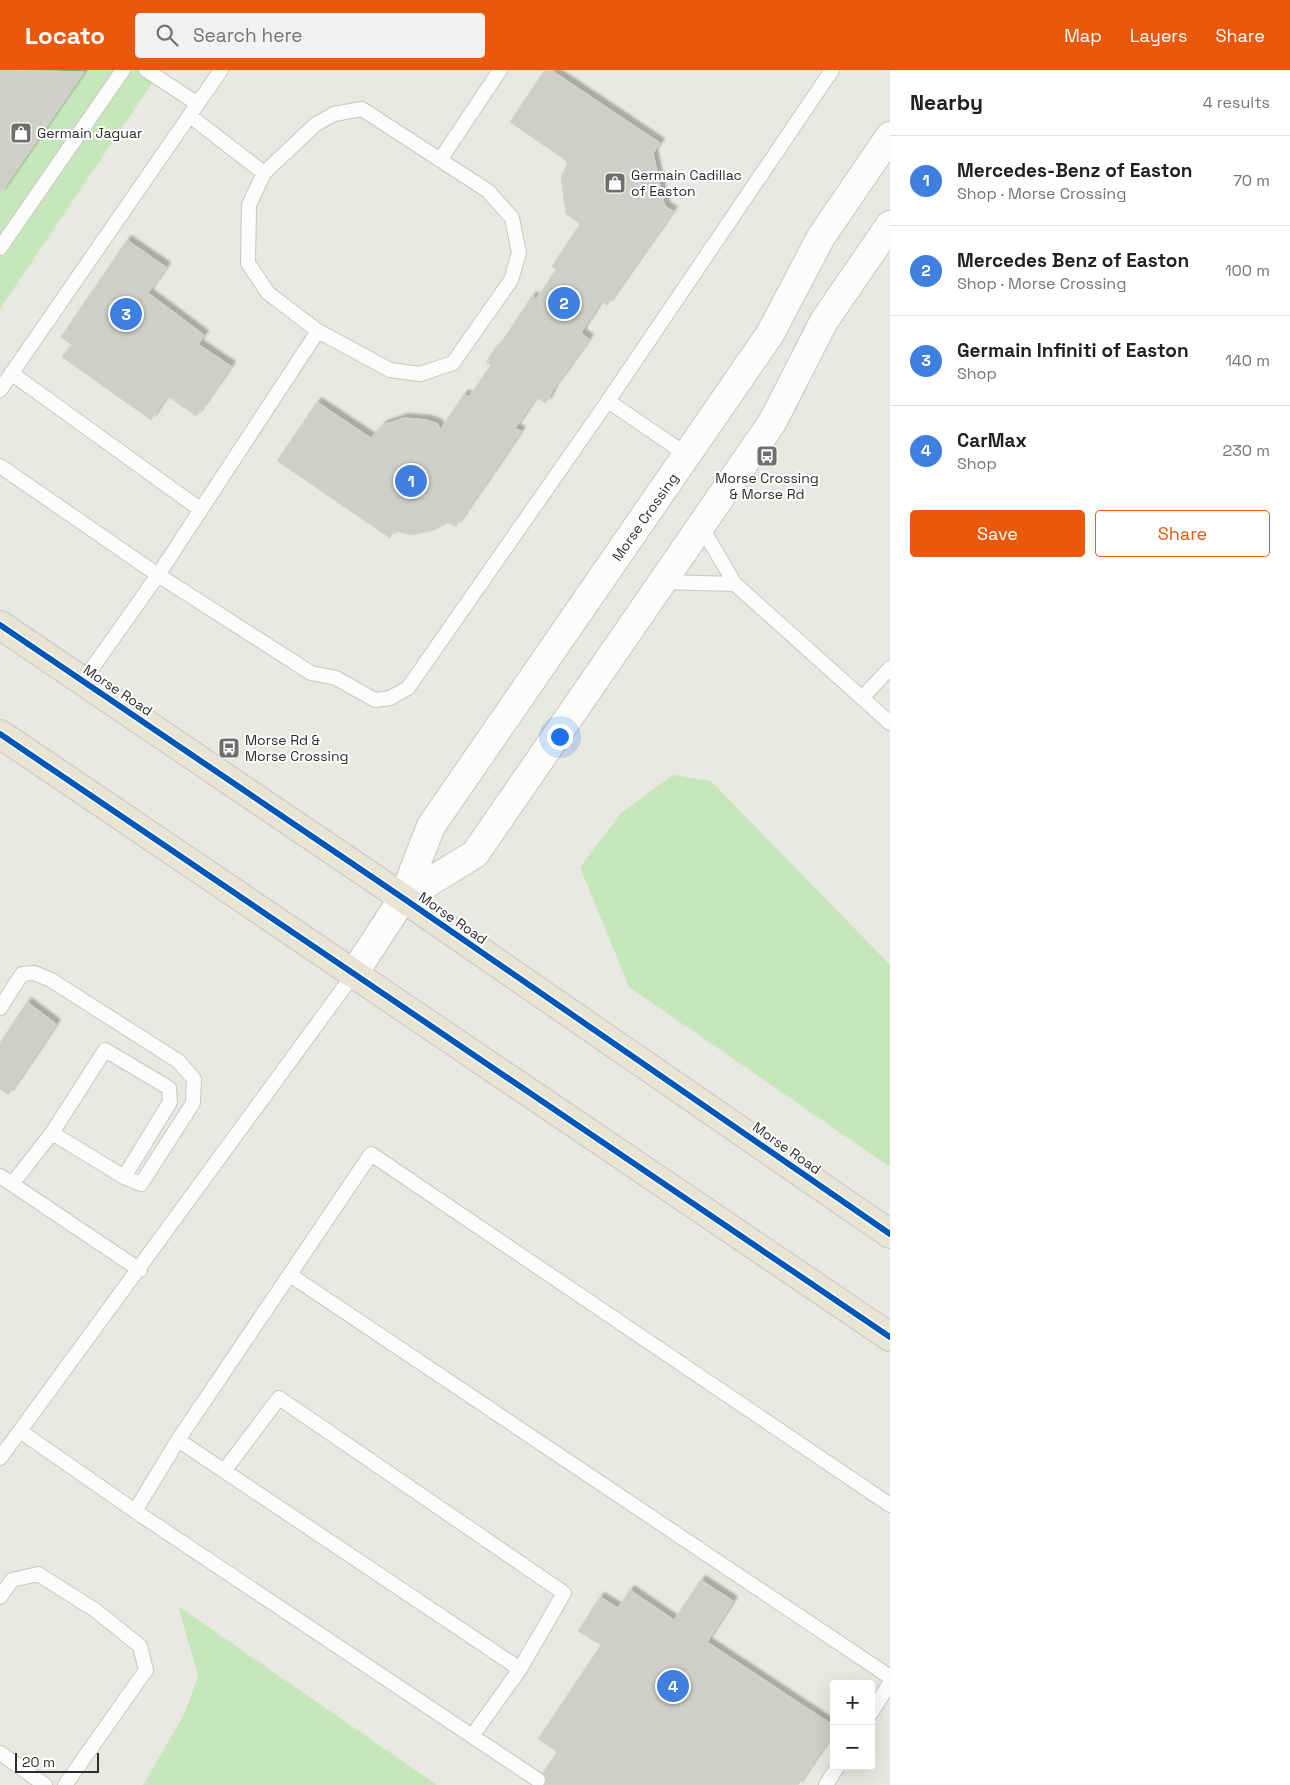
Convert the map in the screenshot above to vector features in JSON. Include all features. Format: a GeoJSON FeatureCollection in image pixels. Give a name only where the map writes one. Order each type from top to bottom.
{"type":"FeatureCollection","features":[{"type":"Feature","properties":{"kind":"main road","name":"Morse Crossing"},"geometry":{"type":"LineString","coordinates":[[354,975],[403,898],[431,826],[770,334],[821,237],[890,136]]}},
{"type":"Feature","properties":{"kind":"main road","name":"Morse Crossing"},"geometry":{"type":"LineString","coordinates":[[403,898],[475,854],[773,421],[824,322],[890,225]]}},
{"type":"Feature","properties":{"kind":"main road","name":"Morse Road"},"geometry":{"type":"LineString","coordinates":[[0,625],[403,898],[890,1234]]}},
{"type":"Feature","properties":{"kind":"main road"},"geometry":{"type":"LineString","coordinates":[[0,734],[890,1337]]}},
{"type":"Feature","properties":{"kind":"lane"},"geometry":{"type":"LineString","coordinates":[[0,248],[123,70]]}},
{"type":"Feature","properties":{"kind":"lane"},"geometry":{"type":"LineString","coordinates":[[146,70],[198,104]]}},
{"type":"Feature","properties":{"kind":"lane"},"geometry":{"type":"LineString","coordinates":[[0,390],[221,70]]}},
{"type":"Feature","properties":{"kind":"lane"},"geometry":{"type":"LineString","coordinates":[[0,466],[158,575],[311,673],[336,678],[374,700],[390,698],[408,688],[608,401],[832,70]]}},
{"type":"Feature","properties":{"kind":"lane"},"geometry":{"type":"LineString","coordinates":[[440,160],[496,71]]}},
{"type":"Feature","properties":{"kind":"lane"},"geometry":{"type":"LineString","coordinates":[[362,109],[440,160],[488,191],[512,218],[519,253],[511,280],[453,363],[420,374],[390,370],[318,331],[268,293],[248,263],[249,205],[264,173],[316,124],[334,114],[362,109]]}},
{"type":"Feature","properties":{"kind":"lane"},"geometry":{"type":"LineString","coordinates":[[190,116],[264,173]]}},
{"type":"Feature","properties":{"kind":"lane"},"geometry":{"type":"LineString","coordinates":[[83,681],[158,575],[318,331]]}},
{"type":"Feature","properties":{"kind":"lane"},"geometry":{"type":"LineString","coordinates":[[11,373],[201,510]]}},
{"type":"Feature","properties":{"kind":"lane"},"geometry":{"type":"LineString","coordinates":[[608,401],[687,455]]}},
{"type":"Feature","properties":{"kind":"lane"},"geometry":{"type":"LineString","coordinates":[[701,526],[735,584],[890,723]]}},
{"type":"Feature","properties":{"kind":"lane"},"geometry":{"type":"LineString","coordinates":[[662,582],[735,584]]}},
{"type":"Feature","properties":{"kind":"lane"},"geometry":{"type":"LineString","coordinates":[[862,697],[890,668]]}},
{"type":"Feature","properties":{"kind":"lane"},"geometry":{"type":"LineString","coordinates":[[0,1008],[22,974],[34,973],[51,980],[178,1061],[194,1079],[193,1103],[141,1184],[124,1177],[52,1133]]}},
{"type":"Feature","properties":{"kind":"lane"},"geometry":{"type":"LineString","coordinates":[[0,1458],[140,1270],[354,975]]}},
{"type":"Feature","properties":{"kind":"lane"},"geometry":{"type":"LineString","coordinates":[[124,1177],[170,1102],[169,1088],[105,1050],[52,1133],[6,1180],[140,1270]]}},
{"type":"Feature","properties":{"kind":"lane"},"geometry":{"type":"LineString","coordinates":[[136,1511],[178,1440],[371,1154],[890,1505]]}},
{"type":"Feature","properties":{"kind":"lane"},"geometry":{"type":"LineString","coordinates":[[290,1275],[890,1677]]}},
{"type":"Feature","properties":{"kind":"lane"},"geometry":{"type":"LineString","coordinates":[[224,1471],[279,1398],[564,1593],[520,1669],[472,1736]]}},
{"type":"Feature","properties":{"kind":"lane"},"geometry":{"type":"LineString","coordinates":[[20,1431],[136,1511],[538,1780]]}},
{"type":"Feature","properties":{"kind":"lane"},"geometry":{"type":"LineString","coordinates":[[178,1440],[520,1669]]}},
{"type":"Feature","properties":{"kind":"lane"},"geometry":{"type":"LineString","coordinates":[[0,1597],[12,1580],[38,1574],[95,1610],[140,1646],[146,1670],[65,1785]]}},
{"type":"Feature","properties":{"kind":"lane"},"geometry":{"type":"LineString","coordinates":[[875,1707],[890,1683]]}},
{"type":"Feature","properties":{"kind":"lane"},"geometry":{"type":"LineString","coordinates":[[0,1753],[45,1785]]}},
{"type":"Feature","properties":{"kind":"lane"},"geometry":{"type":"LineString","coordinates":[[826,1785],[835,1770]]}},
{"type":"Feature","properties":{"kind":"green space"},"geometry":{"type":"Polygon","coordinates":[[[0,70],[161,70],[0,309],[0,70]]]}},
{"type":"Feature","properties":{"kind":"green space"},"geometry":{"type":"Polygon","coordinates":[[[673,775],[711,781],[890,965],[890,1167],[629,987],[580,867],[621,813],[673,775]]]}},
{"type":"Feature","properties":{"kind":"green space"},"geometry":{"type":"Polygon","coordinates":[[[178,1606],[437,1785],[143,1785],[185,1713],[198,1675],[178,1606]]]}},
{"type":"Feature","properties":{"kind":"building","name":"Germain Jaguar"},"geometry":{"type":"Polygon","coordinates":[[[0,70],[84,72],[0,194],[0,70]]]}},
{"type":"Feature","properties":{"kind":"building"},"geometry":{"type":"Polygon","coordinates":[[[545,70],[551,70],[660,143],[653,153],[663,200],[666,207],[673,211],[607,305],[601,301],[582,331],[582,334],[589,339],[553,389],[546,403],[536,397],[515,428],[521,431],[456,526],[447,523],[435,530],[412,535],[394,531],[390,538],[277,461],[317,402],[371,438],[383,425],[404,418],[427,420],[438,424],[440,430],[464,394],[469,397],[491,365],[486,362],[532,296],[536,299],[556,270],[552,266],[580,224],[566,214],[561,177],[567,165],[565,160],[510,122],[545,70]]]}},
{"type":"Feature","properties":{"kind":"building"},"geometry":{"type":"Polygon","coordinates":[[[127,240],[166,267],[148,293],[204,335],[198,344],[231,366],[196,416],[167,396],[151,420],[62,357],[72,345],[61,337],[127,240]]]}},
{"type":"Feature","properties":{"kind":"building"},"geometry":{"type":"Polygon","coordinates":[[[27,1002],[56,1024],[8,1095],[0,1089],[0,1043],[27,1002]]]}},
{"type":"Feature","properties":{"kind":"building"},"geometry":{"type":"Polygon","coordinates":[[[701,1580],[733,1601],[707,1642],[830,1723],[830,1738],[798,1785],[535,1785],[557,1752],[538,1739],[601,1645],[578,1631],[600,1597],[618,1608],[630,1590],[674,1620],[701,1580]]]}},
{"type":"Feature","properties":{"kind":"cycle path"},"geometry":{"type":"LineString","coordinates":[[0,625],[403,898],[890,1234]]}},
{"type":"Feature","properties":{"kind":"cycle path"},"geometry":{"type":"LineString","coordinates":[[0,734],[890,1337]]}},
{"type":"Feature","properties":{"kind":"place","name":"Germain Jaguar"},"geometry":{"type":"Point","coordinates":[21,133]}},
{"type":"Feature","properties":{"kind":"place","name":"Germain Cadillac of Easton"},"geometry":{"type":"Point","coordinates":[615,183]}},
{"type":"Feature","properties":{"kind":"place","name":"Mercedes Benz of Easton"},"geometry":{"type":"Point","coordinates":[564,303]}},
{"type":"Feature","properties":{"kind":"place","name":"Germain Infiniti of Easton"},"geometry":{"type":"Point","coordinates":[126,314]}},
{"type":"Feature","properties":{"kind":"place","name":"Morse Crossing & Morse Rd"},"geometry":{"type":"Point","coordinates":[767,456]}},
{"type":"Feature","properties":{"kind":"place","name":"Mercedes-Benz of Easton"},"geometry":{"type":"Point","coordinates":[411,481]}},
{"type":"Feature","properties":{"kind":"place","name":"Morse Rd & Morse Crossing"},"geometry":{"type":"Point","coordinates":[229,748]}},
{"type":"Feature","properties":{"kind":"place","name":"CarMax"},"geometry":{"type":"Point","coordinates":[673,1686]}}]}
